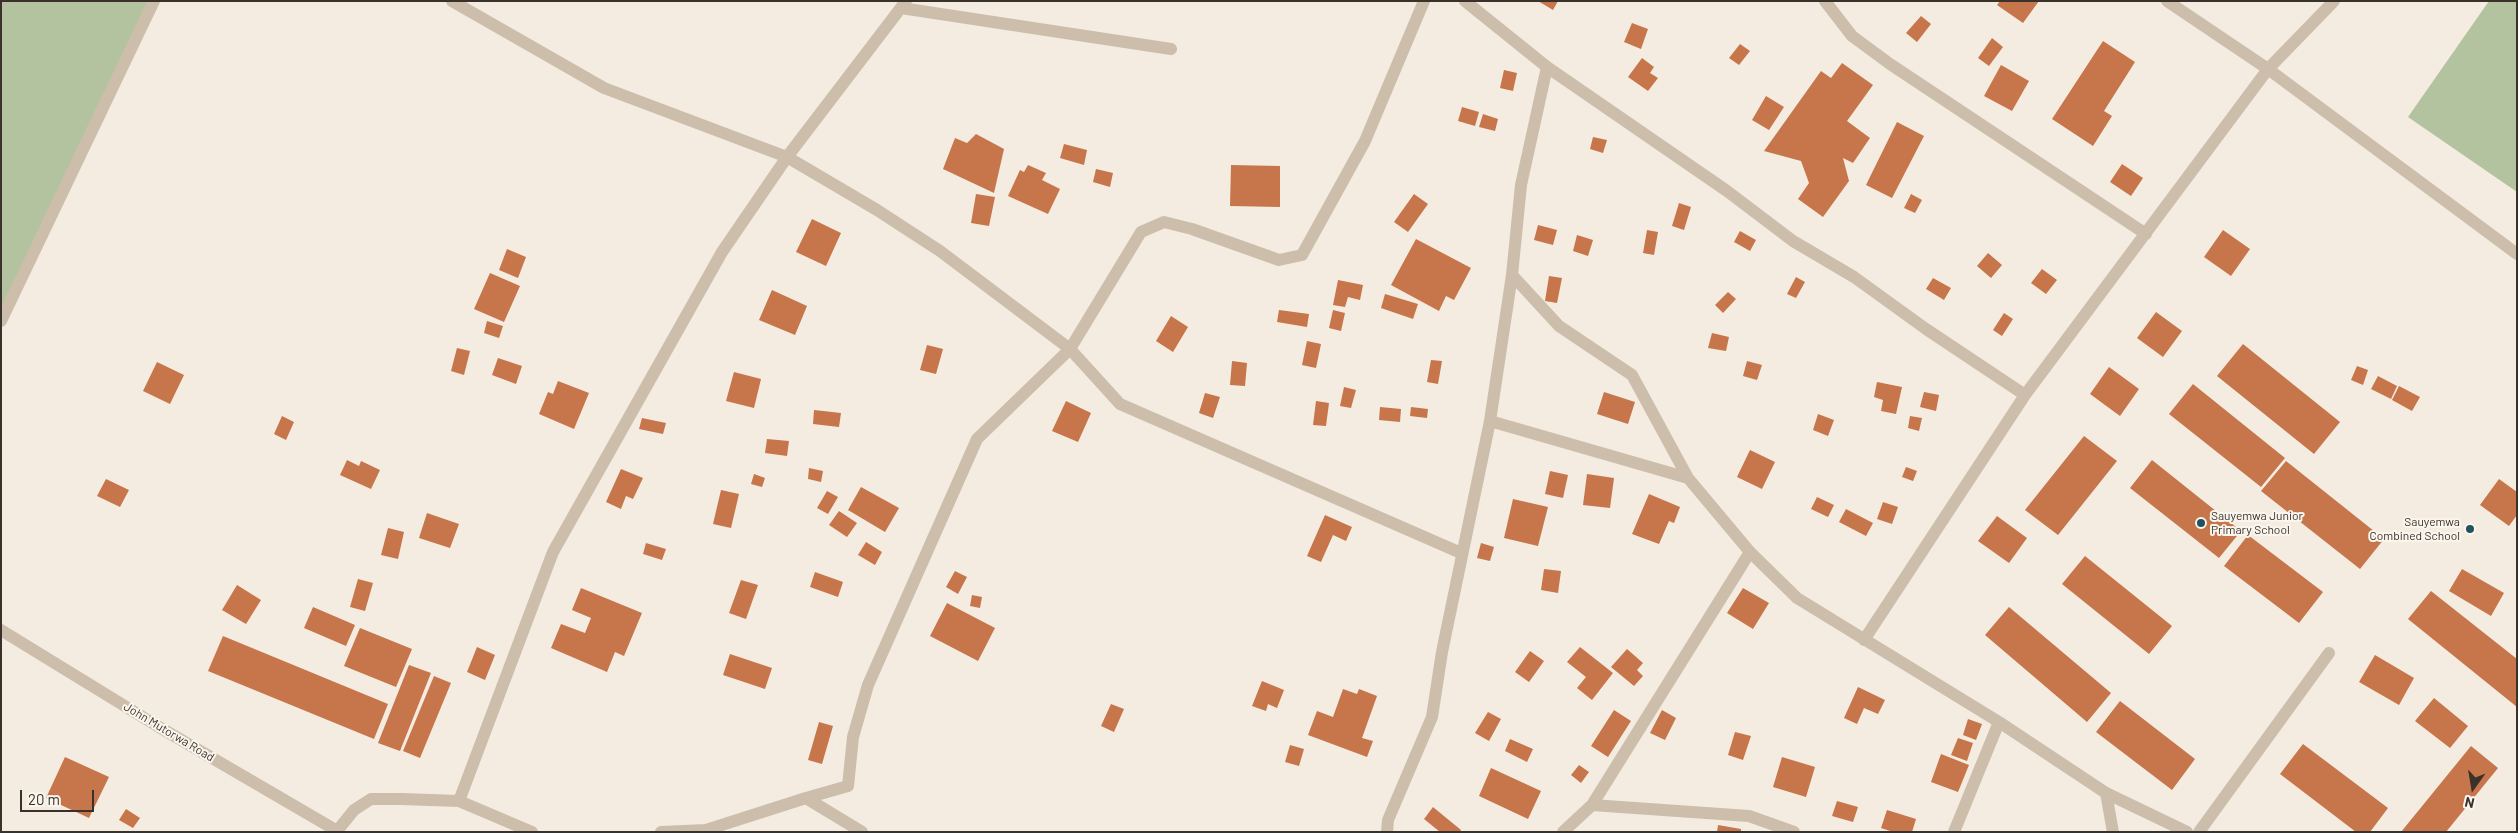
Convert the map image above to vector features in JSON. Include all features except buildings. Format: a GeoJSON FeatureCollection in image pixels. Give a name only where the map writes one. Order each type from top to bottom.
{"type":"FeatureCollection","features":[{"type":"Feature","properties":{"kind":"street"},"geometry":{"type":"LineString","coordinates":[[1,321],[154,1]]}},
{"type":"Feature","properties":{"kind":"street"},"geometry":{"type":"LineString","coordinates":[[452,1],[604,88],[786,157],[877,210],[940,251],[1070,349],[1120,404],[1461,553]]}},
{"type":"Feature","properties":{"kind":"street"},"geometry":{"type":"LineString","coordinates":[[661,832],[706,830],[848,786],[853,737],[868,685],[977,439],[1070,349],[1141,232],[1164,222],[1192,229],[1278,260],[1302,256],[1365,142],[1424,1]]}},
{"type":"Feature","properties":{"kind":"street"},"geometry":{"type":"LineString","coordinates":[[1465,1],[1547,68],[1727,191],[1793,241],[1854,277],[1926,329],[2025,395]]}},
{"type":"Feature","properties":{"kind":"street"},"geometry":{"type":"LineString","coordinates":[[1825,1],[1852,36],[1890,64],[2146,234]]}},
{"type":"Feature","properties":{"kind":"street"},"geometry":{"type":"LineString","coordinates":[[2167,1],[2268,69],[2517,254]]}},
{"type":"Feature","properties":{"kind":"street"},"geometry":{"type":"LineString","coordinates":[[1864,640],[2025,395],[2268,69],[2334,1]]}},
{"type":"Feature","properties":{"kind":"street"},"geometry":{"type":"LineString","coordinates":[[459,801],[553,552],[722,252],[786,157],[904,5],[1171,49]]}},
{"type":"Feature","properties":{"kind":"street"},"geometry":{"type":"LineString","coordinates":[[1387,832],[1388,820],[1432,717],[1461,553],[1490,421],[1512,275],[1521,185],[1547,68]]}},
{"type":"Feature","properties":{"kind":"street"},"geometry":{"type":"LineString","coordinates":[[1512,275],[1559,326],[1632,375],[1688,478],[1750,552],[1797,598],[1999,722],[2106,793],[2187,832]]}},
{"type":"Feature","properties":{"kind":"street"},"geometry":{"type":"LineString","coordinates":[[1490,421],[1688,478]]}},
{"type":"Feature","properties":{"kind":"street"},"geometry":{"type":"LineString","coordinates":[[1563,832],[1592,805],[1750,552]]}},
{"type":"Feature","properties":{"kind":"street","name":"John Mutorwa Road"},"geometry":{"type":"LineString","coordinates":[[1,630],[159,727],[338,831]]}},
{"type":"Feature","properties":{"kind":"street"},"geometry":{"type":"LineString","coordinates":[[2199,832],[2329,653]]}},
{"type":"Feature","properties":{"kind":"street"},"geometry":{"type":"LineString","coordinates":[[1954,832],[1999,722]]}},
{"type":"Feature","properties":{"kind":"street"},"geometry":{"type":"LineString","coordinates":[[2106,793],[2113,832]]}},
{"type":"Feature","properties":{"kind":"street"},"geometry":{"type":"LineString","coordinates":[[806,798],[862,832]]}},
{"type":"Feature","properties":{"kind":"street"},"geometry":{"type":"LineString","coordinates":[[338,831],[354,810],[371,799],[459,801],[532,832]]}},
{"type":"Feature","properties":{"kind":"street"},"geometry":{"type":"LineString","coordinates":[[1592,805],[1749,816],[1794,832]]}},
{"type":"Feature","properties":{"kind":"green space"},"geometry":{"type":"Polygon","coordinates":[[[1,1],[154,1],[1,321],[1,1]]]}},
{"type":"Feature","properties":{"kind":"green space"},"geometry":{"type":"Polygon","coordinates":[[[2489,1],[2517,1],[2517,192],[2408,117],[2489,1]]]}},
{"type":"Feature","properties":{"kind":"place","name":"Sauyemwa Junior Primary School"},"geometry":{"type":"Point","coordinates":[2201,523]}},
{"type":"Feature","properties":{"kind":"place","name":"Sauyemwa Combined School"},"geometry":{"type":"Point","coordinates":[2470,529]}}]}
